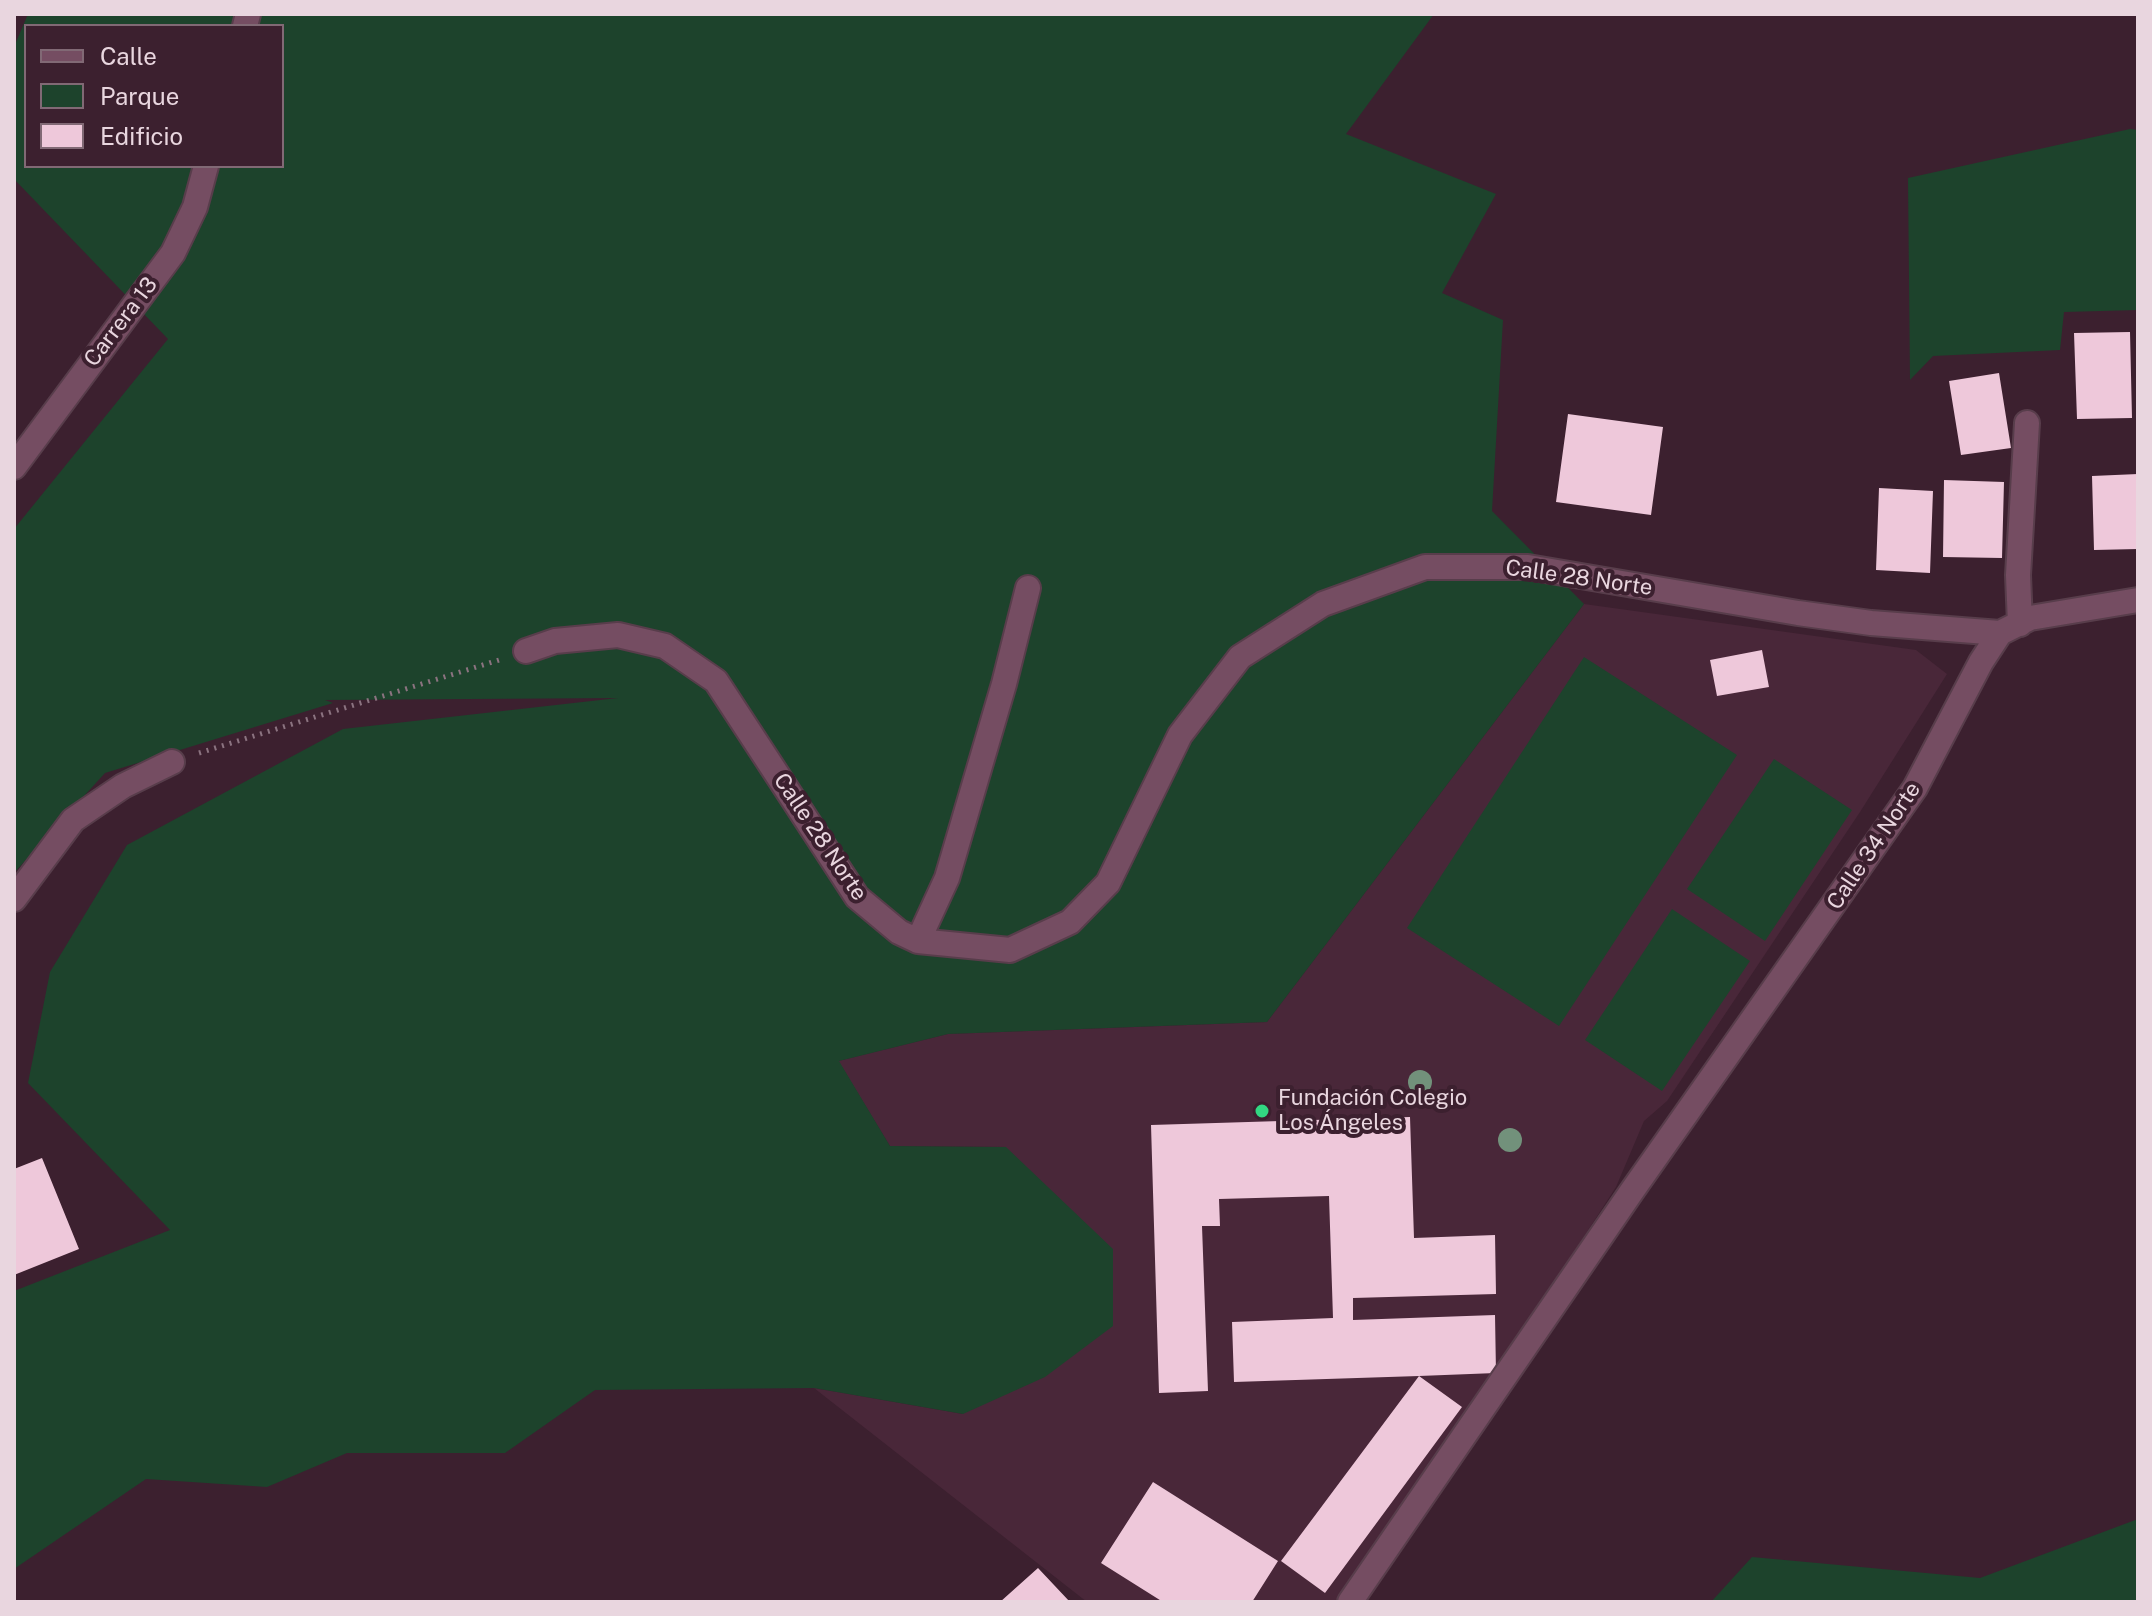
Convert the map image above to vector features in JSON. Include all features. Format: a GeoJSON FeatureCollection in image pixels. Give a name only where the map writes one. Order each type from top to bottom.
{"type":"FeatureCollection","features":[{"type":"Feature","properties":{"kind":"street","name":"Carrera 13"},"geometry":{"type":"LineString","coordinates":[[14,467],[173,253],[195,207],[205,168]]}},
{"type":"Feature","properties":{"kind":"street"},"geometry":{"type":"LineString","coordinates":[[2010,629],[2018,575],[2027,423]]}},
{"type":"Feature","properties":{"kind":"street","name":"Calle 28 Norte"},"geometry":{"type":"LineString","coordinates":[[526,651],[555,641],[618,635],[665,646],[716,681],[857,897],[899,932],[918,941],[1010,950],[1070,922],[1108,883],[1180,735],[1240,657],[1323,604],[1425,567],[1528,567],[1871,623],[2010,629]]}},
{"type":"Feature","properties":{"kind":"street"},"geometry":{"type":"LineString","coordinates":[[918,941],[947,878],[1004,684],[1028,588]]}},
{"type":"Feature","properties":{"kind":"street"},"geometry":{"type":"LineString","coordinates":[[2010,629],[2030,618],[2138,600]]}},
{"type":"Feature","properties":{"kind":"street","name":"Calle 34 Norte"},"geometry":{"type":"LineString","coordinates":[[1350,1602],[1632,1191],[1915,788],[1981,662],[2010,629]]}},
{"type":"Feature","properties":{"kind":"street"},"geometry":{"type":"LineString","coordinates":[[14,899],[73,820],[123,786],[172,762]]}},
{"type":"Feature","properties":{"kind":"path"},"geometry":{"type":"LineString","coordinates":[[172,762],[526,651]]}},
{"type":"Feature","properties":{"kind":"shaded area","name":"Fundación Colegio Los Ángeles"},"geometry":{"type":"Polygon","coordinates":[[[1584,604],[1916,650],[1947,674],[1860,812],[1667,1101],[1644,1121],[1616,1187],[1496,1373],[1335,1602],[1087,1602],[814,1388],[963,1414],[1006,1147],[890,1146],[838,1061],[948,1034],[1267,1022],[1584,604]]]}},
{"type":"Feature","properties":{"kind":"green space"},"geometry":{"type":"Polygon","coordinates":[[[28,14],[1434,14],[1346,134],[1496,194],[1442,293],[1503,320],[1492,511],[1584,604],[1267,1022],[948,1034],[839,1061],[890,1146],[1006,1147],[1113,1249],[1113,1326],[1045,1377],[963,1414],[814,1388],[595,1390],[505,1453],[347,1453],[267,1487],[146,1479],[14,1569],[14,1291],[170,1230],[28,1083],[50,972],[127,845],[343,729],[618,698],[325,700],[333,703],[105,773],[14,873],[14,529],[168,339],[14,179],[14,47],[28,14]]]}},
{"type":"Feature","properties":{"kind":"green space"},"geometry":{"type":"Polygon","coordinates":[[[2130,129],[2138,130],[2138,310],[2064,312],[2060,350],[1933,356],[1910,380],[1908,178],[2130,129]]]}},
{"type":"Feature","properties":{"kind":"green space"},"geometry":{"type":"Polygon","coordinates":[[[1584,657],[1737,755],[1559,1026],[1407,928],[1584,657]]]}},
{"type":"Feature","properties":{"kind":"green space"},"geometry":{"type":"Polygon","coordinates":[[[1774,759],[1852,810],[1765,941],[1687,889],[1774,759]]]}},
{"type":"Feature","properties":{"kind":"green space"},"geometry":{"type":"Polygon","coordinates":[[[1672,909],[1750,961],[1662,1091],[1585,1040],[1672,909]]]}},
{"type":"Feature","properties":{"kind":"green space"},"geometry":{"type":"Polygon","coordinates":[[[2138,1519],[2138,1602],[1711,1602],[1752,1557],[1980,1578],[2138,1519]]]}},
{"type":"Feature","properties":{"kind":"building"},"geometry":{"type":"Polygon","coordinates":[[[2130,332],[2132,418],[2077,419],[2074,333],[2130,332]]]}},
{"type":"Feature","properties":{"kind":"building"},"geometry":{"type":"Polygon","coordinates":[[[1999,373],[2011,448],[1961,455],[1949,381],[1999,373]]]}},
{"type":"Feature","properties":{"kind":"building"},"geometry":{"type":"Polygon","coordinates":[[[1568,414],[1663,427],[1651,515],[1556,502],[1568,414]]]}},
{"type":"Feature","properties":{"kind":"building"},"geometry":{"type":"Polygon","coordinates":[[[2138,474],[2138,549],[2094,550],[2092,476],[2138,474]]]}},
{"type":"Feature","properties":{"kind":"building"},"geometry":{"type":"Polygon","coordinates":[[[1944,480],[2004,482],[2002,558],[1943,557],[1944,480]]]}},
{"type":"Feature","properties":{"kind":"building"},"geometry":{"type":"Polygon","coordinates":[[[1879,488],[1933,491],[1930,573],[1876,570],[1879,488]]]}},
{"type":"Feature","properties":{"kind":"building"},"geometry":{"type":"Polygon","coordinates":[[[1762,650],[1769,687],[1717,696],[1710,660],[1762,650]]]}},
{"type":"Feature","properties":{"kind":"building"},"geometry":{"type":"Polygon","coordinates":[[[1410,1117],[1414,1238],[1495,1235],[1496,1294],[1353,1298],[1353,1320],[1495,1315],[1496,1373],[1234,1382],[1232,1322],[1333,1318],[1329,1196],[1219,1199],[1220,1226],[1202,1226],[1208,1391],[1159,1393],[1151,1125],[1410,1117]]]}},
{"type":"Feature","properties":{"kind":"building"},"geometry":{"type":"Polygon","coordinates":[[[42,1158],[79,1249],[14,1275],[14,1169],[42,1158]]]}},
{"type":"Feature","properties":{"kind":"building"},"geometry":{"type":"Polygon","coordinates":[[[1419,1376],[1462,1407],[1325,1593],[1281,1561],[1419,1376]]]}},
{"type":"Feature","properties":{"kind":"building"},"geometry":{"type":"Polygon","coordinates":[[[1153,1482],[1278,1561],[1252,1602],[1163,1602],[1101,1563],[1153,1482]]]}},
{"type":"Feature","properties":{"kind":"building"},"geometry":{"type":"Polygon","coordinates":[[[1038,1568],[1070,1602],[1000,1602],[1038,1568]]]}},
{"type":"Feature","properties":{"kind":"place","name":"Fundación Colegio Los Ángeles"},"geometry":{"type":"Point","coordinates":[1262,1111]}}]}
